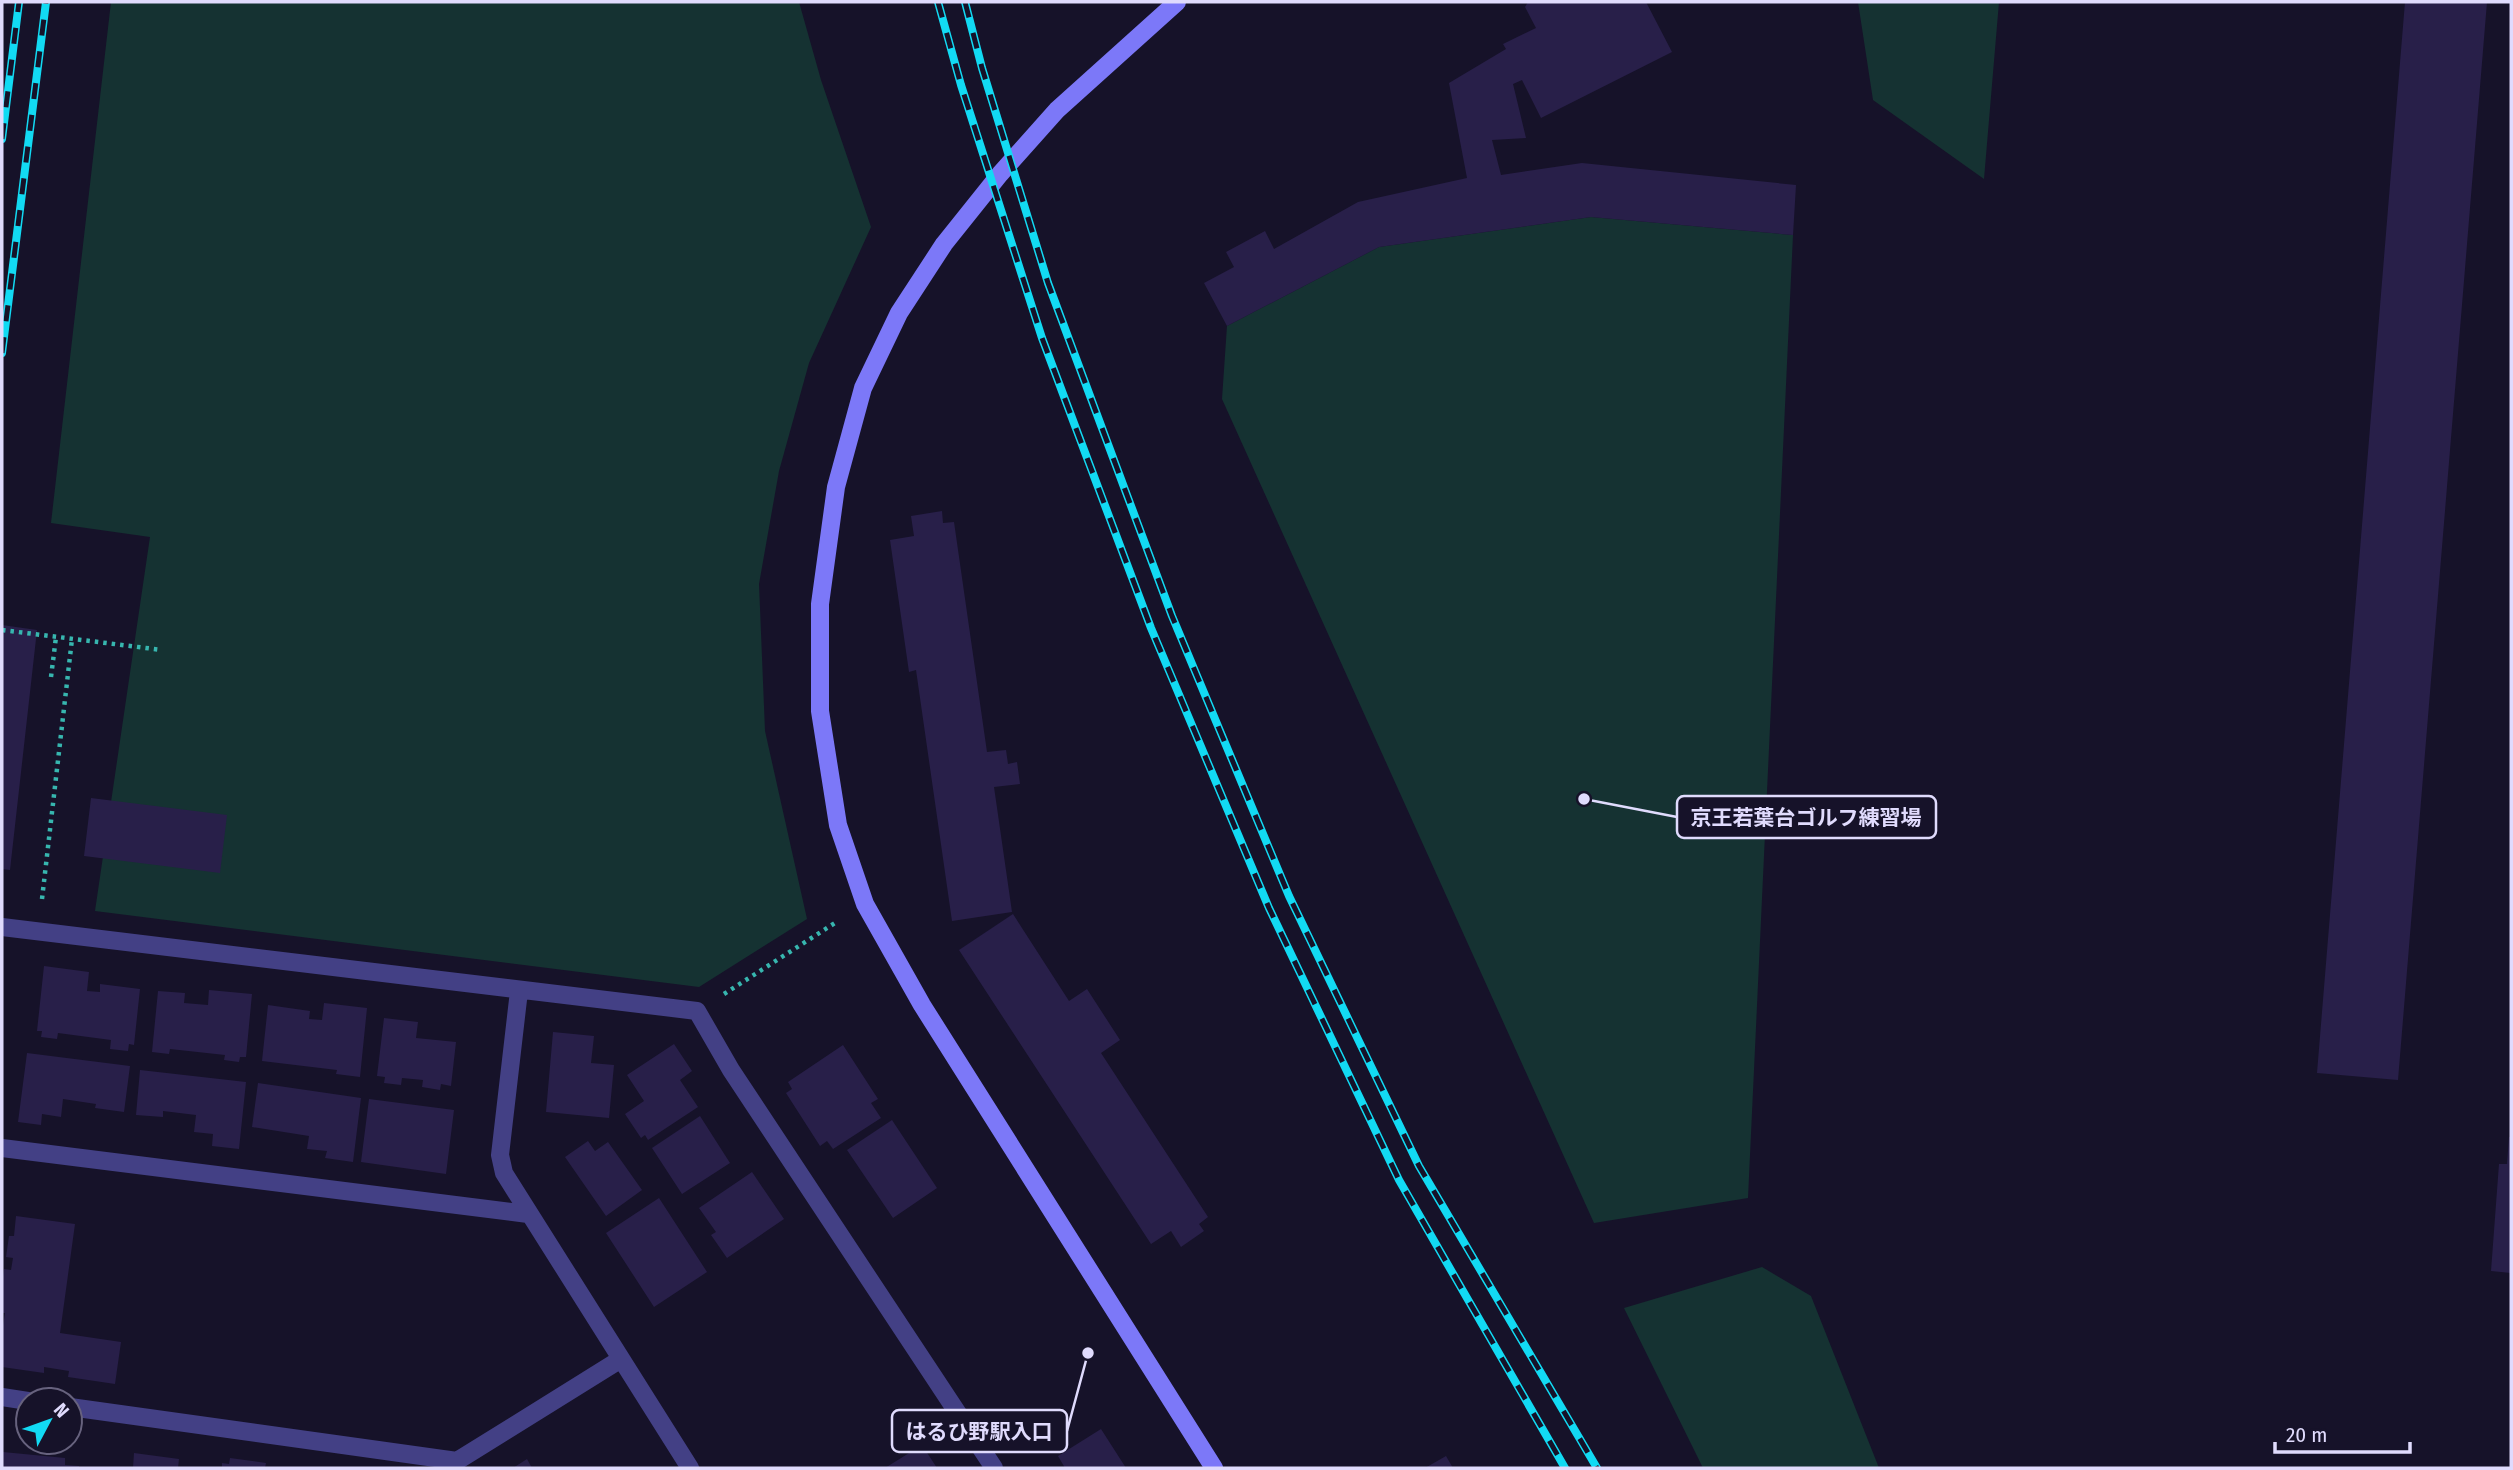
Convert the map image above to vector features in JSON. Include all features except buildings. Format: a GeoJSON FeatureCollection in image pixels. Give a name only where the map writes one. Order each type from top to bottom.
{"type":"FeatureCollection","features":[{"type":"Feature","properties":{"kind":"main road"},"geometry":{"type":"LineString","coordinates":[[1177,2],[1057,110],[1000,174],[944,244],[899,313],[863,388],[836,487],[820,604],[820,711],[838,825],[865,904],[922,1005],[1214,1468]]}},
{"type":"Feature","properties":{"kind":"street"},"geometry":{"type":"LineString","coordinates":[[2,927],[697,1012],[731,1070],[994,1468]]}},
{"type":"Feature","properties":{"kind":"street"},"geometry":{"type":"LineString","coordinates":[[519,991],[500,1155],[504,1173],[690,1468]]}},
{"type":"Feature","properties":{"kind":"street"},"geometry":{"type":"LineString","coordinates":[[2,1148],[528,1214]]}},
{"type":"Feature","properties":{"kind":"street"},"geometry":{"type":"LineString","coordinates":[[84,1409],[457,1461],[621,1359]]}},
{"type":"Feature","properties":{"kind":"path"},"geometry":{"type":"LineString","coordinates":[[2,630],[162,650]]}},
{"type":"Feature","properties":{"kind":"path"},"geometry":{"type":"LineString","coordinates":[[51,677],[56,637]]}},
{"type":"Feature","properties":{"kind":"path"},"geometry":{"type":"LineString","coordinates":[[38,932],[72,639]]}},
{"type":"Feature","properties":{"kind":"path"},"geometry":{"type":"LineString","coordinates":[[697,1012],[865,904]]}},
{"type":"Feature","properties":{"kind":"green space"},"geometry":{"type":"Polygon","coordinates":[[[111,2],[799,2],[821,80],[871,227],[809,363],[779,471],[759,584],[765,731],[807,919],[699,987],[95,911],[150,537],[51,523],[111,2]]]}},
{"type":"Feature","properties":{"kind":"green space"},"geometry":{"type":"Polygon","coordinates":[[[1858,2],[1999,2],[1984,179],[1873,100],[1858,2]]]}},
{"type":"Feature","properties":{"kind":"green space"},"geometry":{"type":"Polygon","coordinates":[[[1591,217],[1793,235],[1748,1198],[1594,1223],[1222,399],[1227,326],[1379,247],[1591,217]]]}},
{"type":"Feature","properties":{"kind":"green space"},"geometry":{"type":"Polygon","coordinates":[[[1762,1267],[1811,1296],[1879,1468],[1703,1468],[1624,1308],[1762,1267]]]}},
{"type":"Feature","properties":{"kind":"railway"},"geometry":{"type":"LineString","coordinates":[[2,139],[19,2]]}},
{"type":"Feature","properties":{"kind":"railway"},"geometry":{"type":"LineString","coordinates":[[2,353],[46,2]]}},
{"type":"Feature","properties":{"kind":"railway"},"geometry":{"type":"LineString","coordinates":[[938,2],[961,85],[1042,338],[1151,628],[1269,908],[1399,1180],[1565,1468]]}},
{"type":"Feature","properties":{"kind":"railway"},"geometry":{"type":"LineString","coordinates":[[965,2],[982,68],[1048,283],[1172,616],[1289,896],[1419,1166],[1597,1468]]}},
{"type":"Feature","properties":{"kind":"place","name":"京王若葉台ゴルフ練習場"},"geometry":{"type":"Point","coordinates":[1584,799]}},
{"type":"Feature","properties":{"kind":"place","name":"はるひ野駅入口"},"geometry":{"type":"Point","coordinates":[1088,1353]}}]}
